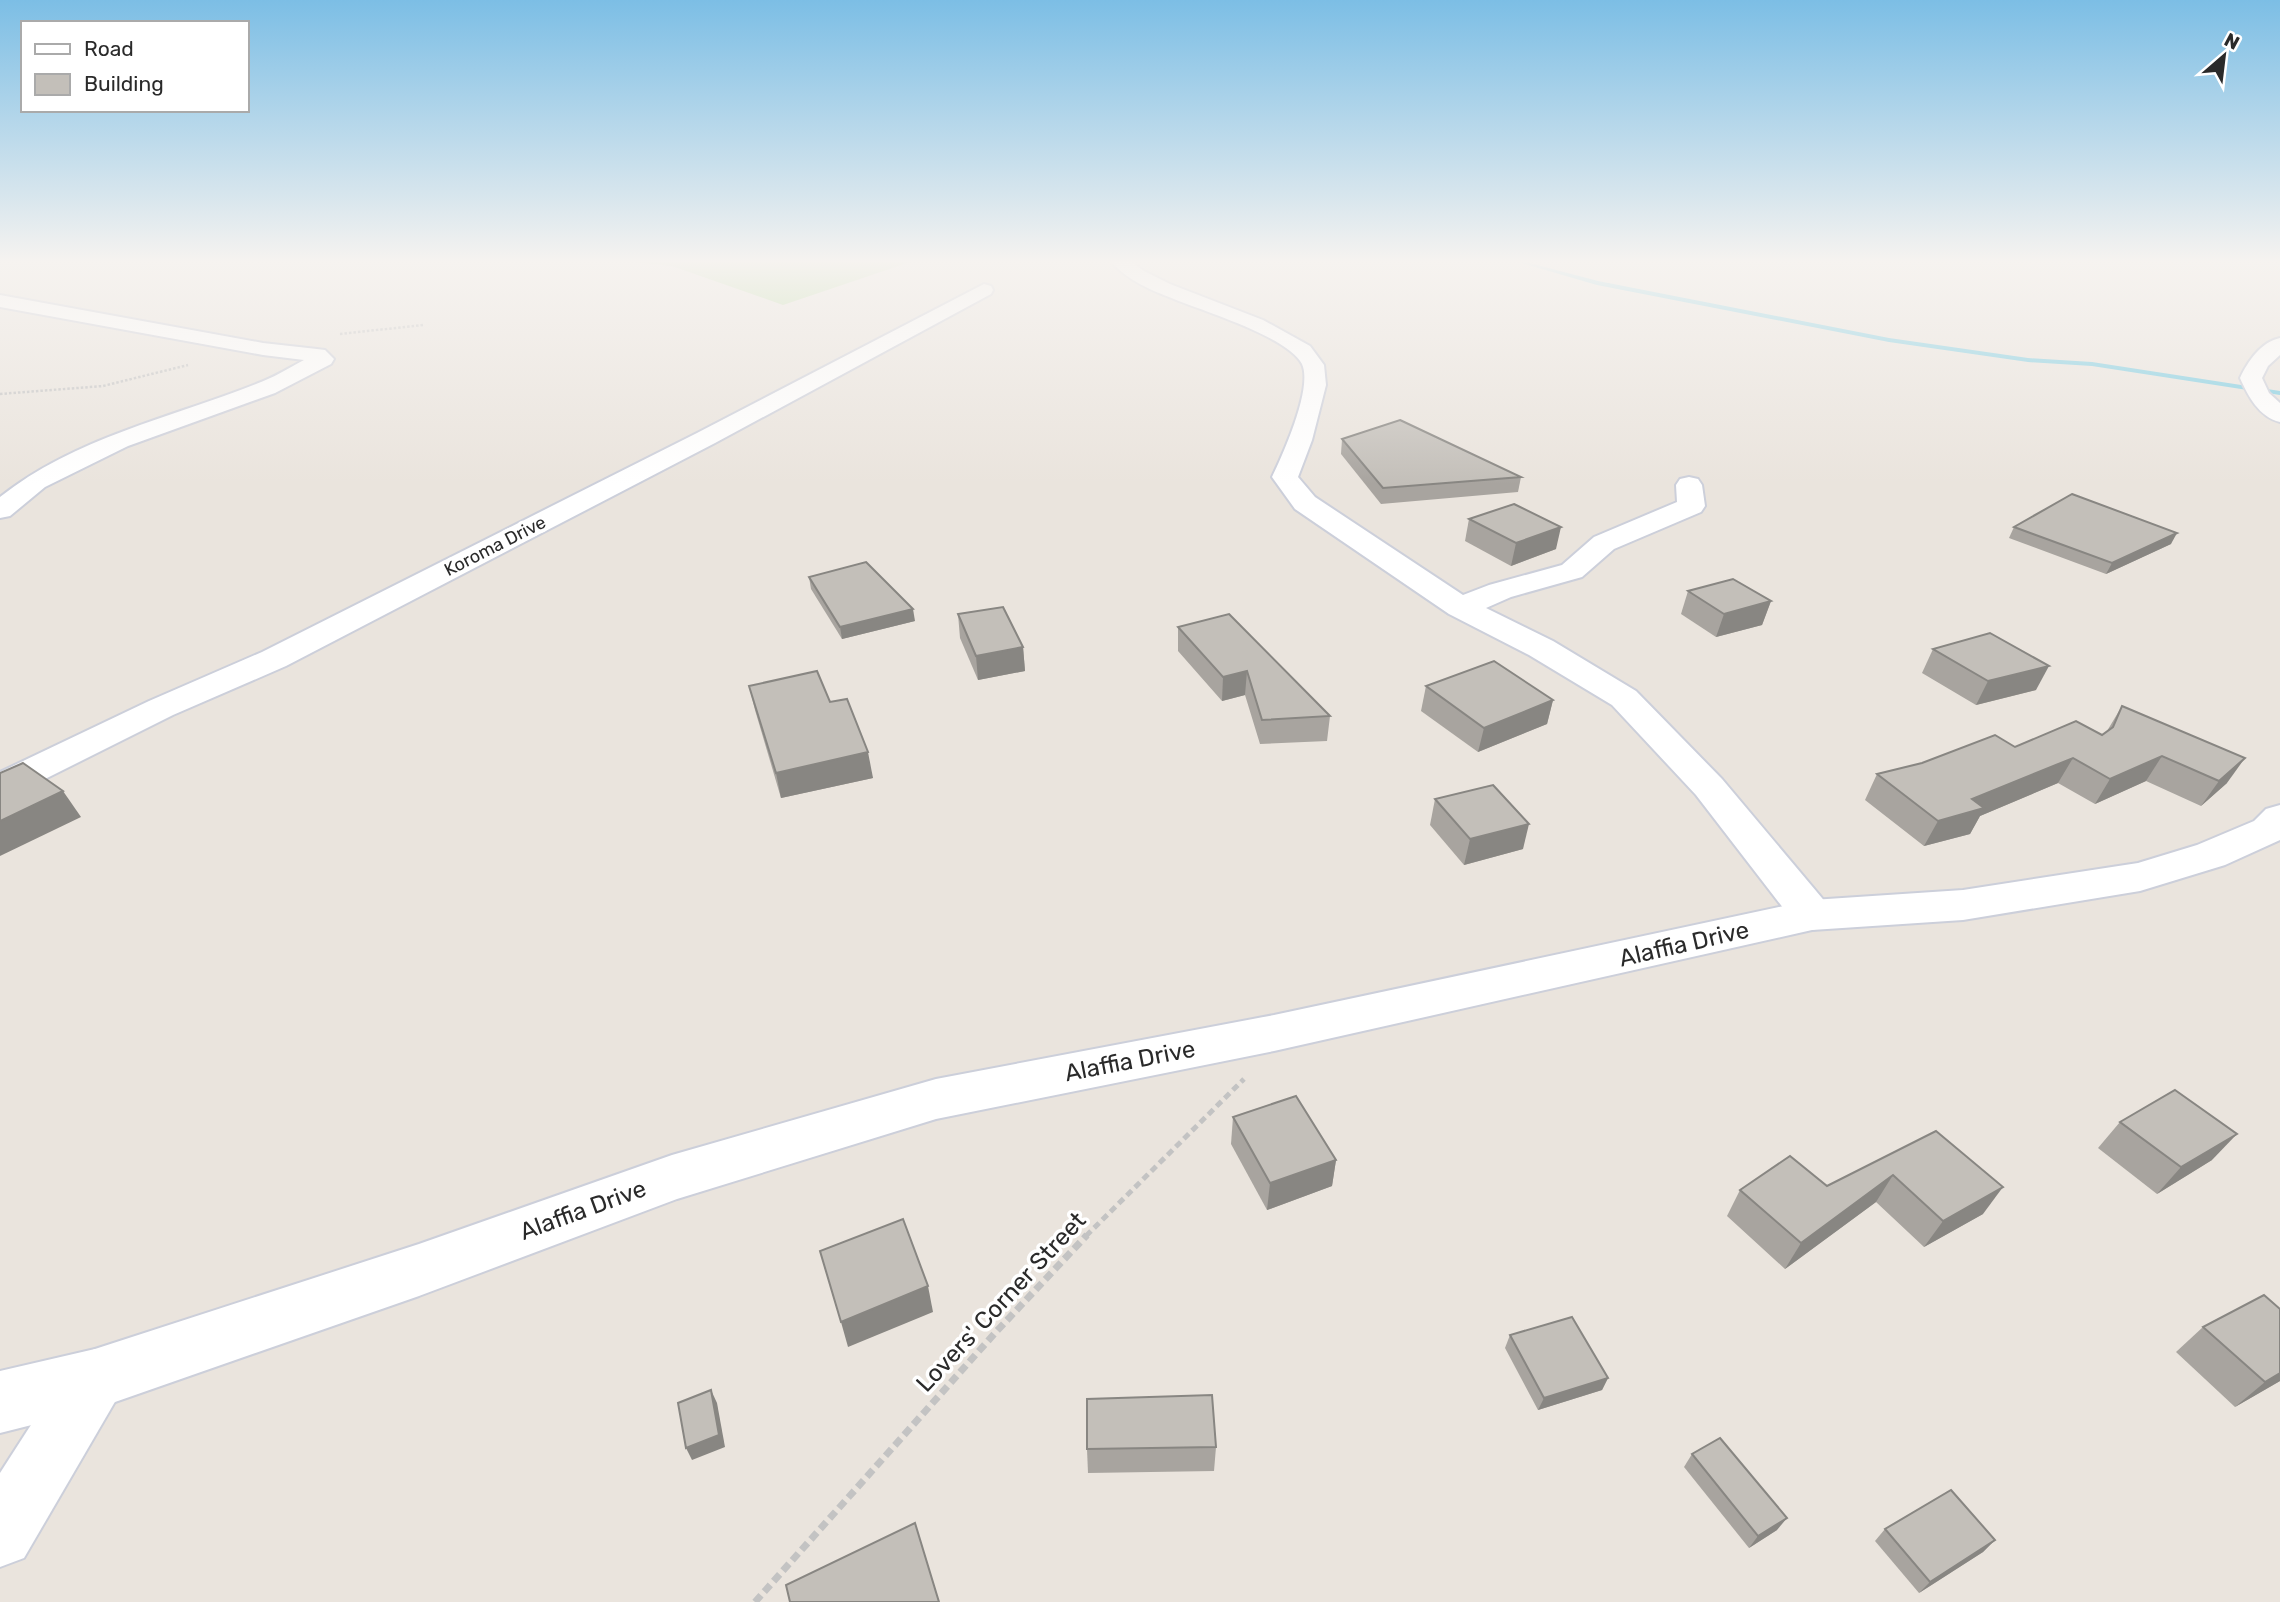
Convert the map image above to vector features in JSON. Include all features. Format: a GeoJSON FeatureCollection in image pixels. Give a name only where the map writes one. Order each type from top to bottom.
{"type":"FeatureCollection","features":[{"type":"Feature","properties":{"kind":"street"},"geometry":{"type":"LineString","coordinates":[[0,510],[36,481],[119,441],[267,388],[323,359],[317,355],[263,349],[185,335]]}},
{"type":"Feature","properties":{"kind":"street","name":"Koroma Drive"},"geometry":{"type":"LineString","coordinates":[[0,788],[161,708],[274,659],[727,427],[900,335]]}},
{"type":"Feature","properties":{"kind":"street"},"geometry":{"type":"LineString","coordinates":[[1281,335],[1289,338],[1313,362],[1317,380],[1296,456],[1285,477],[1305,503],[1460,607],[1541,648],[1624,698],[1709,787],[1812,915]]}},
{"type":"Feature","properties":{"kind":"street"},"geometry":{"type":"LineString","coordinates":[[2280,344],[2258,363],[2251,379],[2259,396],[2280,415]]}},
{"type":"Feature","properties":{"kind":"street"},"geometry":{"type":"LineString","coordinates":[[1460,607],[1500,591],[1572,571],[1604,543],[1691,506],[1689,485]]}},
{"type":"Feature","properties":{"kind":"street","name":"Alaffia Drive"},"geometry":{"type":"LineString","coordinates":[[0,1402],[95,1379],[419,1270],[672,1178],[923,1103],[1274,1033],[1812,915],[1963,905],[2140,877],[2211,855],[2268,830],[2280,818]]}},
{"type":"Feature","properties":{"kind":"street"},"geometry":{"type":"LineString","coordinates":[[0,1534],[95,1379]]}},
{"type":"Feature","properties":{"kind":"path","name":"Lovers' Corner Street"},"geometry":{"type":"LineString","coordinates":[[755,1602],[831,1522],[997,1331],[1135,1187],[1273,1050],[1274,1033]]}},
{"type":"Feature","properties":{"kind":"building"},"geometry":{"type":"Polygon","coordinates":[[[1400,420],[1521,477],[1383,488],[1342,439],[1400,420]]]}},
{"type":"Feature","properties":{"kind":"building"},"geometry":{"type":"Polygon","coordinates":[[[2072,494],[2177,533],[2112,563],[2014,527],[2072,494]]]}},
{"type":"Feature","properties":{"kind":"building"},"geometry":{"type":"Polygon","coordinates":[[[1514,504],[1561,527],[1516,543],[1469,519],[1514,504]]]}},
{"type":"Feature","properties":{"kind":"building"},"geometry":{"type":"Polygon","coordinates":[[[866,562],[913,609],[840,627],[809,577],[866,562]]]}},
{"type":"Feature","properties":{"kind":"building"},"geometry":{"type":"Polygon","coordinates":[[[1733,579],[1771,601],[1724,614],[1688,591],[1733,579]]]}},
{"type":"Feature","properties":{"kind":"building"},"geometry":{"type":"Polygon","coordinates":[[[1003,607],[1023,647],[976,656],[958,614],[1003,607]]]}},
{"type":"Feature","properties":{"kind":"building"},"geometry":{"type":"Polygon","coordinates":[[[1229,614],[1330,716],[1262,720],[1247,671],[1223,677],[1178,627],[1229,614]]]}},
{"type":"Feature","properties":{"kind":"building"},"geometry":{"type":"Polygon","coordinates":[[[1990,633],[2049,666],[1988,681],[1933,649],[1990,633]]]}},
{"type":"Feature","properties":{"kind":"building"},"geometry":{"type":"Polygon","coordinates":[[[1494,661],[1553,700],[1484,728],[1426,686],[1494,661]]]}},
{"type":"Feature","properties":{"kind":"building"},"geometry":{"type":"Polygon","coordinates":[[[817,671],[830,702],[847,699],[868,752],[776,773],[749,686],[817,671]]]}},
{"type":"Feature","properties":{"kind":"building"},"geometry":{"type":"Polygon","coordinates":[[[2122,706],[2245,758],[2219,781],[2162,756],[2110,779],[2073,758],[1972,799],[1984,808],[1938,821],[1877,774],[1922,763],[1995,735],[2015,747],[2076,721],[2102,735],[2113,727],[2122,706]]]}},
{"type":"Feature","properties":{"kind":"building"},"geometry":{"type":"Polygon","coordinates":[[[23,763],[63,791],[0,821],[0,773],[23,763]]]}},
{"type":"Feature","properties":{"kind":"building"},"geometry":{"type":"Polygon","coordinates":[[[1493,785],[1529,824],[1470,839],[1435,799],[1493,785]]]}},
{"type":"Feature","properties":{"kind":"building"},"geometry":{"type":"Polygon","coordinates":[[[2175,1090],[2237,1134],[2181,1167],[2120,1122],[2175,1090]]]}},
{"type":"Feature","properties":{"kind":"building"},"geometry":{"type":"Polygon","coordinates":[[[1296,1096],[1336,1160],[1270,1183],[1233,1117],[1296,1096]]]}},
{"type":"Feature","properties":{"kind":"building"},"geometry":{"type":"Polygon","coordinates":[[[1936,1131],[2003,1187],[1943,1221],[1893,1175],[1801,1243],[1740,1190],[1790,1156],[1827,1186],[1936,1131]]]}},
{"type":"Feature","properties":{"kind":"building"},"geometry":{"type":"Polygon","coordinates":[[[903,1219],[928,1286],[841,1322],[820,1251],[903,1219]]]}},
{"type":"Feature","properties":{"kind":"building"},"geometry":{"type":"Polygon","coordinates":[[[2264,1295],[2280,1309],[2280,1373],[2265,1382],[2203,1327],[2264,1295]]]}},
{"type":"Feature","properties":{"kind":"building"},"geometry":{"type":"Polygon","coordinates":[[[1572,1317],[1608,1378],[1544,1398],[1510,1335],[1572,1317]]]}},
{"type":"Feature","properties":{"kind":"building"},"geometry":{"type":"Polygon","coordinates":[[[711,1390],[719,1435],[686,1448],[678,1403],[711,1390]]]}},
{"type":"Feature","properties":{"kind":"building"},"geometry":{"type":"Polygon","coordinates":[[[1212,1395],[1216,1447],[1087,1449],[1087,1399],[1212,1395]]]}},
{"type":"Feature","properties":{"kind":"building"},"geometry":{"type":"Polygon","coordinates":[[[1720,1438],[1787,1518],[1758,1536],[1692,1454],[1720,1438]]]}},
{"type":"Feature","properties":{"kind":"building"},"geometry":{"type":"Polygon","coordinates":[[[1951,1490],[1995,1540],[1930,1582],[1885,1529],[1951,1490]]]}},
{"type":"Feature","properties":{"kind":"building"},"geometry":{"type":"Polygon","coordinates":[[[915,1523],[939,1602],[790,1602],[786,1585],[915,1523]]]}},
{"type":"Feature","properties":{"kind":"waterway"},"geometry":{"type":"LineString","coordinates":[[1862,335],[2028,360],[2092,364],[2280,393]]}}]}
